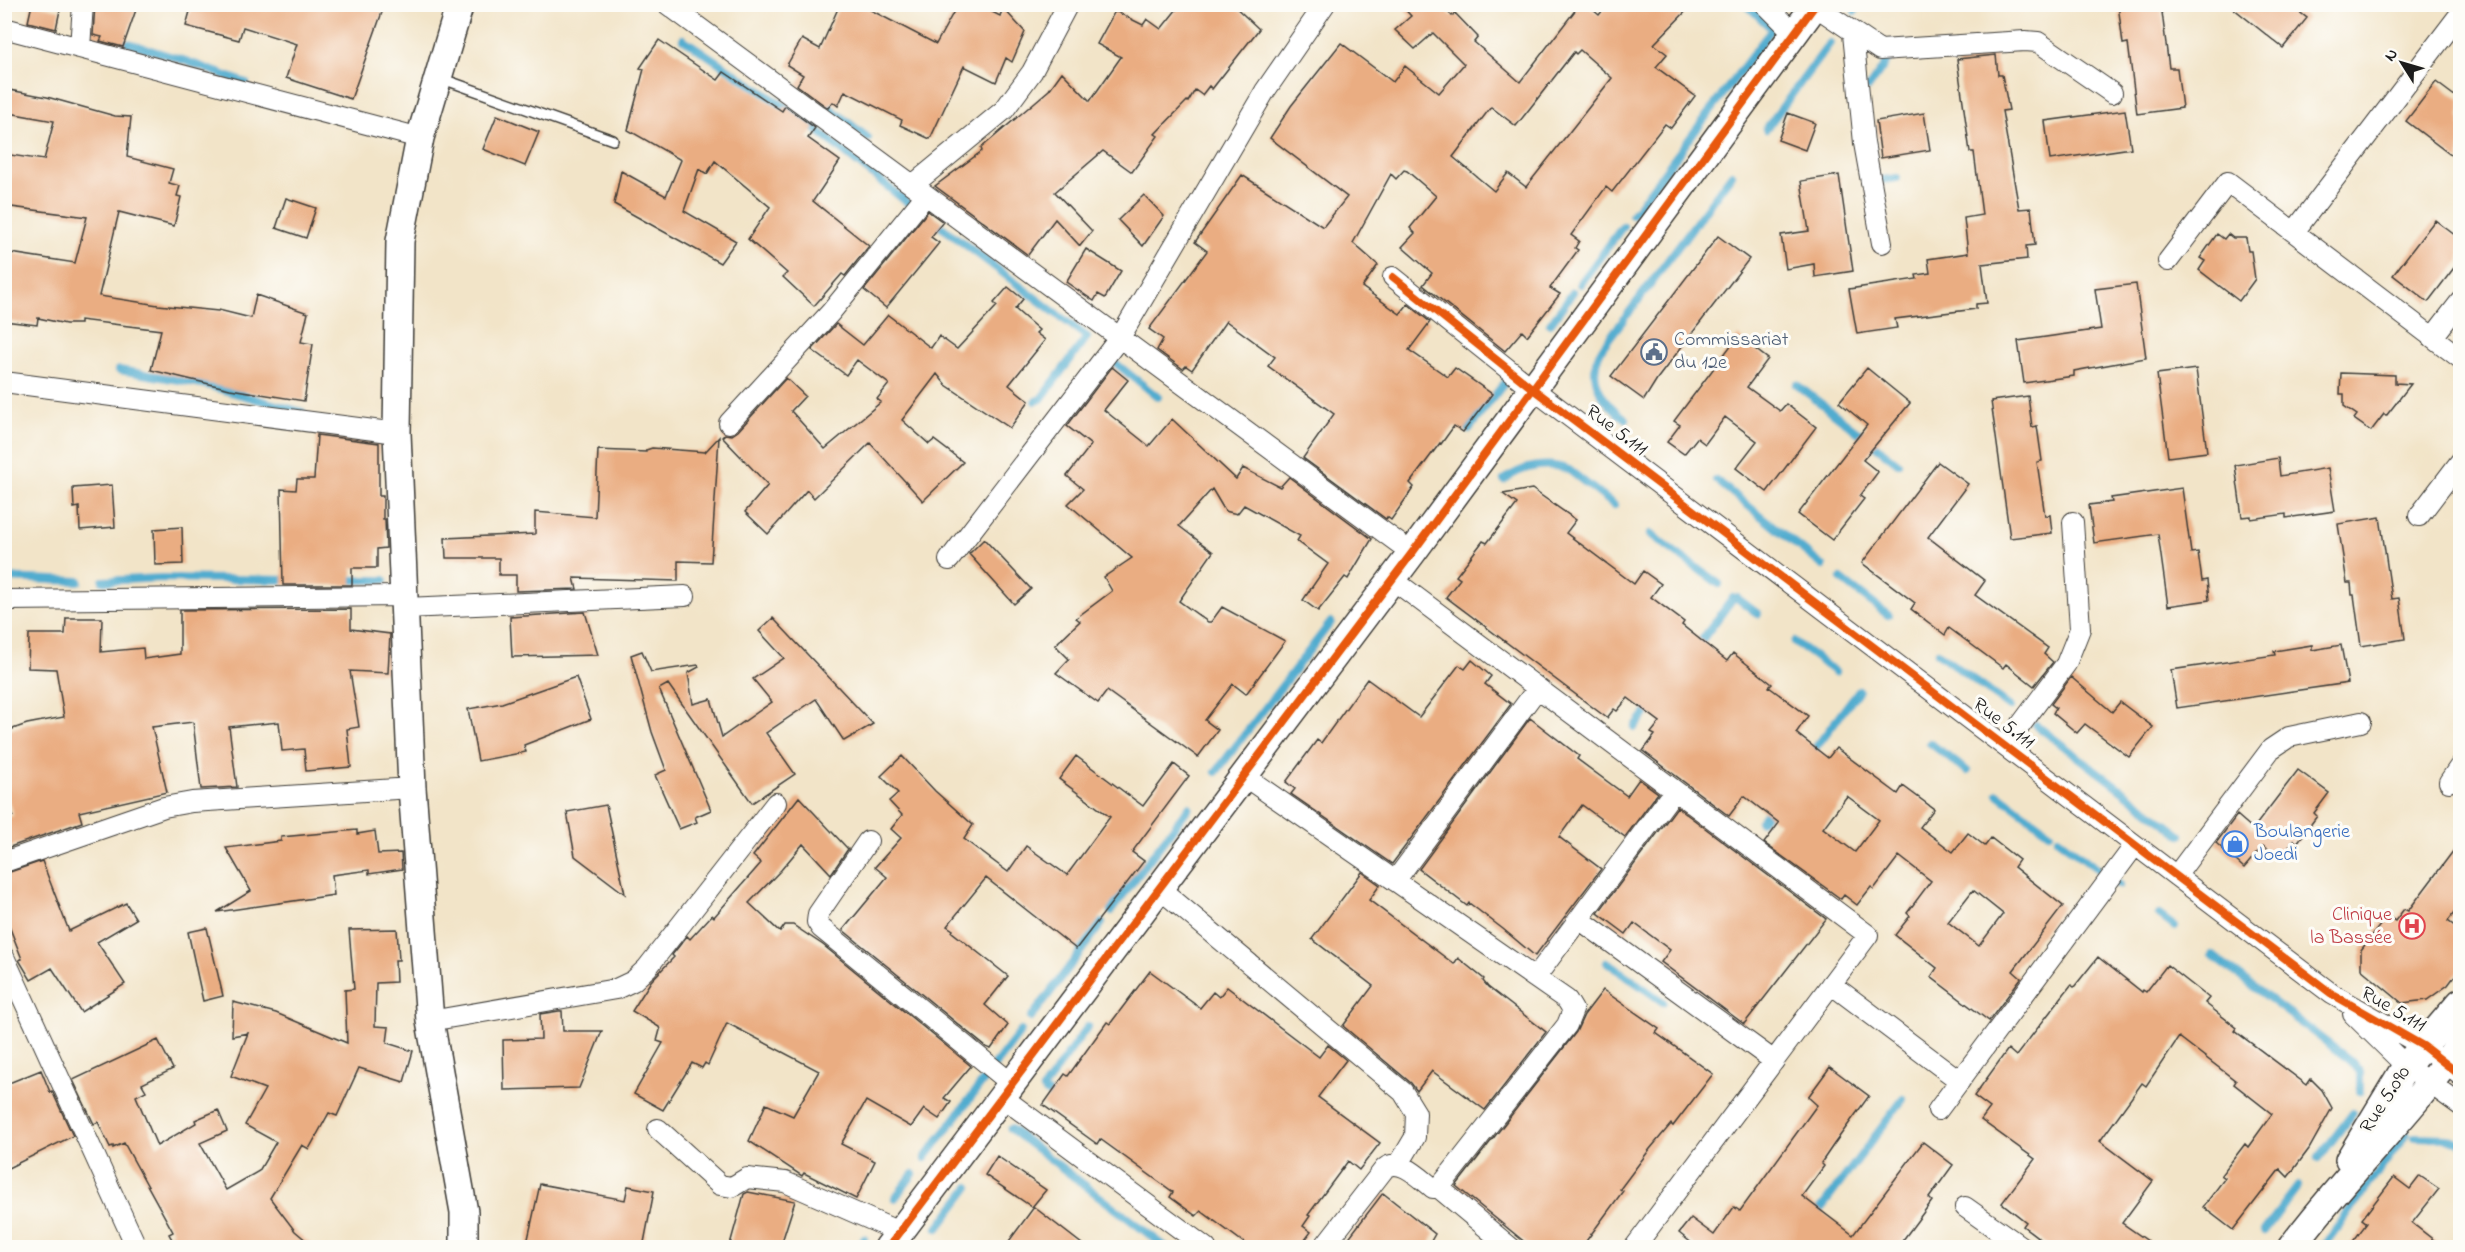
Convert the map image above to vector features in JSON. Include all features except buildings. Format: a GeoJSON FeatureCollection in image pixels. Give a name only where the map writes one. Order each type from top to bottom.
{"type":"FeatureCollection","features":[{"type":"Feature","properties":{"kind":"street"},"geometry":{"type":"LineString","coordinates":[[80,48],[83,4]]}},
{"type":"Feature","properties":{"kind":"street"},"geometry":{"type":"LineString","coordinates":[[460,4],[420,138],[400,241],[397,433],[412,788],[430,1022],[464,1212],[464,1248]]}},
{"type":"Feature","properties":{"kind":"street"},"geometry":{"type":"LineString","coordinates":[[667,4],[1412,553]]}},
{"type":"Feature","properties":{"kind":"street"},"geometry":{"type":"LineString","coordinates":[[729,423],[831,312],[920,190],[1005,110],[1032,72],[1068,4]]}},
{"type":"Feature","properties":{"kind":"street"},"geometry":{"type":"LineString","coordinates":[[949,560],[1120,336],[1265,92],[1325,4]]}},
{"type":"Feature","properties":{"kind":"street"},"geometry":{"type":"LineString","coordinates":[[1765,4],[1794,33]]}},
{"type":"Feature","properties":{"kind":"street"},"geometry":{"type":"LineString","coordinates":[[658,1129],[720,1185],[732,1187],[747,1178],[785,1182],[894,1240],[1412,553],[1815,5],[1853,34],[1880,50],[2037,42],[2112,93]]}},
{"type":"Feature","properties":{"kind":"street"},"geometry":{"type":"LineString","coordinates":[[2295,232],[2460,14]]}},
{"type":"Feature","properties":{"kind":"street"},"geometry":{"type":"LineString","coordinates":[[4,28],[420,138]]}},
{"type":"Feature","properties":{"kind":"street"},"geometry":{"type":"LineString","coordinates":[[1853,34],[1864,143],[1882,243]]}},
{"type":"Feature","properties":{"kind":"street"},"geometry":{"type":"LineString","coordinates":[[2168,261],[2228,182],[2460,358]]}},
{"type":"Feature","properties":{"kind":"street","name":"Rue 5.111"},"geometry":{"type":"LineString","coordinates":[[1393,277],[1533,389],[2332,994],[2415,1056],[2449,1066],[2460,1105]]}},
{"type":"Feature","properties":{"kind":"street"},"geometry":{"type":"LineString","coordinates":[[2433,337],[2460,302]]}},
{"type":"Feature","properties":{"kind":"street"},"geometry":{"type":"LineString","coordinates":[[4,382],[397,433]]}},
{"type":"Feature","properties":{"kind":"street"},"geometry":{"type":"LineString","coordinates":[[2419,516],[2460,462]]}},
{"type":"Feature","properties":{"kind":"street"},"geometry":{"type":"LineString","coordinates":[[2005,747],[2066,664],[2080,629],[2073,522]]}},
{"type":"Feature","properties":{"kind":"street"},"geometry":{"type":"LineString","coordinates":[[1392,579],[1868,934],[1634,1248]]}},
{"type":"Feature","properties":{"kind":"street"},"geometry":{"type":"LineString","coordinates":[[4,600],[405,602],[685,596]]}},
{"type":"Feature","properties":{"kind":"street"},"geometry":{"type":"LineString","coordinates":[[1395,881],[1537,689]]}},
{"type":"Feature","properties":{"kind":"street"},"geometry":{"type":"LineString","coordinates":[[2176,876],[2271,749],[2289,738],[2361,723]]}},
{"type":"Feature","properties":{"kind":"street"},"geometry":{"type":"LineString","coordinates":[[2449,782],[2460,766]]}},
{"type":"Feature","properties":{"kind":"street"},"geometry":{"type":"LineString","coordinates":[[1244,776],[1567,1000],[1573,1010],[1567,1024],[1439,1188]]}},
{"type":"Feature","properties":{"kind":"street"},"geometry":{"type":"LineString","coordinates":[[4,862],[164,807],[192,802],[412,788]]}},
{"type":"Feature","properties":{"kind":"street"},"geometry":{"type":"LineString","coordinates":[[1535,978],[1674,791]]}},
{"type":"Feature","properties":{"kind":"street"},"geometry":{"type":"LineString","coordinates":[[430,1022],[616,989],[633,981],[647,968],[776,803]]}},
{"type":"Feature","properties":{"kind":"street"},"geometry":{"type":"LineString","coordinates":[[868,841],[818,914],[817,922],[821,928],[1007,1091],[1206,1248]]}},
{"type":"Feature","properties":{"kind":"street"},"geometry":{"type":"LineString","coordinates":[[1938,1110],[2135,845]]}},
{"type":"Feature","properties":{"kind":"street"},"geometry":{"type":"LineString","coordinates":[[1160,889],[1402,1092],[1416,1113],[1415,1137],[1399,1164]]}},
{"type":"Feature","properties":{"kind":"street"},"geometry":{"type":"LineString","coordinates":[[1579,919],[1773,1061]]}},
{"type":"Feature","properties":{"kind":"street"},"geometry":{"type":"LineString","coordinates":[[4,957],[137,1248]]}},
{"type":"Feature","properties":{"kind":"street"},"geometry":{"type":"LineString","coordinates":[[1831,984],[1960,1081]]}},
{"type":"Feature","properties":{"kind":"street","name":"Rue 5.090"},"geometry":{"type":"LineString","coordinates":[[2291,1248],[2323,1205],[2415,1056],[2460,1003]]}},
{"type":"Feature","properties":{"kind":"street","name":"Rue 5.090"},"geometry":{"type":"LineString","coordinates":[[2323,1205],[2449,1066]]}},
{"type":"Feature","properties":{"kind":"street"},"geometry":{"type":"LineString","coordinates":[[1323,1248],[1385,1168],[1391,1164],[1399,1164],[1433,1188],[1439,1188],[1510,1248]]}},
{"type":"Feature","properties":{"kind":"street"},"geometry":{"type":"LineString","coordinates":[[1965,1208],[2023,1248]]}},
{"type":"Feature","properties":{"kind":"lane"},"geometry":{"type":"LineString","coordinates":[[438,77],[612,140]]}},
{"type":"Feature","properties":{"kind":"waterway"},"geometry":{"type":"LineString","coordinates":[[1632,215],[1772,29],[1746,4]]}},
{"type":"Feature","properties":{"kind":"waterway"},"geometry":{"type":"LineString","coordinates":[[1855,11],[1860,4]]}},
{"type":"Feature","properties":{"kind":"waterway"},"geometry":{"type":"LineString","coordinates":[[683,39],[793,112]]}},
{"type":"Feature","properties":{"kind":"waterway"},"geometry":{"type":"LineString","coordinates":[[128,43],[246,83]]}},
{"type":"Feature","properties":{"kind":"waterway"},"geometry":{"type":"LineString","coordinates":[[1766,129],[1830,43]]}},
{"type":"Feature","properties":{"kind":"waterway"},"geometry":{"type":"LineString","coordinates":[[1869,87],[1890,57],[1896,56]]}},
{"type":"Feature","properties":{"kind":"waterway"},"geometry":{"type":"LineString","coordinates":[[822,102],[868,138]]}},
{"type":"Feature","properties":{"kind":"waterway"},"geometry":{"type":"LineString","coordinates":[[800,117],[832,142]]}},
{"type":"Feature","properties":{"kind":"waterway"},"geometry":{"type":"LineString","coordinates":[[835,145],[908,203]]}},
{"type":"Feature","properties":{"kind":"waterway"},"geometry":{"type":"LineString","coordinates":[[1628,314],[1732,174]]}},
{"type":"Feature","properties":{"kind":"waterway"},"geometry":{"type":"LineString","coordinates":[[1875,178],[1875,181],[1897,178]]}},
{"type":"Feature","properties":{"kind":"waterway"},"geometry":{"type":"LineString","coordinates":[[934,221],[1087,337],[1041,399],[1036,401]]}},
{"type":"Feature","properties":{"kind":"waterway"},"geometry":{"type":"LineString","coordinates":[[1580,284],[1623,226]]}},
{"type":"Feature","properties":{"kind":"waterway"},"geometry":{"type":"LineString","coordinates":[[1550,324],[1573,292]]}},
{"type":"Feature","properties":{"kind":"waterway"},"geometry":{"type":"LineString","coordinates":[[1624,319],[1599,354],[1595,374],[1605,399],[1626,419]]}},
{"type":"Feature","properties":{"kind":"waterway"},"geometry":{"type":"LineString","coordinates":[[1113,361],[1158,397]]}},
{"type":"Feature","properties":{"kind":"waterway"},"geometry":{"type":"LineString","coordinates":[[119,370],[202,384],[302,412]]}},
{"type":"Feature","properties":{"kind":"waterway"},"geometry":{"type":"LineString","coordinates":[[1469,429],[1512,373]]}},
{"type":"Feature","properties":{"kind":"waterway"},"geometry":{"type":"LineString","coordinates":[[1797,385],[1898,463]]}},
{"type":"Feature","properties":{"kind":"waterway"},"geometry":{"type":"LineString","coordinates":[[1504,480],[1527,468],[1561,467],[1569,470],[1614,505]]}},
{"type":"Feature","properties":{"kind":"waterway"},"geometry":{"type":"LineString","coordinates":[[1716,480],[1823,566]]}},
{"type":"Feature","properties":{"kind":"waterway"},"geometry":{"type":"LineString","coordinates":[[1650,534],[1719,584]]}},
{"type":"Feature","properties":{"kind":"waterway"},"geometry":{"type":"LineString","coordinates":[[4,578],[79,581]]}},
{"type":"Feature","properties":{"kind":"waterway"},"geometry":{"type":"LineString","coordinates":[[103,581],[162,578],[293,580]]}},
{"type":"Feature","properties":{"kind":"waterway"},"geometry":{"type":"LineString","coordinates":[[1841,579],[1888,615]]}},
{"type":"Feature","properties":{"kind":"waterway"},"geometry":{"type":"LineString","coordinates":[[344,580],[384,580]]}},
{"type":"Feature","properties":{"kind":"waterway"},"geometry":{"type":"LineString","coordinates":[[1696,648],[1733,598]]}},
{"type":"Feature","properties":{"kind":"waterway"},"geometry":{"type":"LineString","coordinates":[[1737,598],[1758,614]]}},
{"type":"Feature","properties":{"kind":"waterway"},"geometry":{"type":"LineString","coordinates":[[1216,772],[1331,622]]}},
{"type":"Feature","properties":{"kind":"waterway"},"geometry":{"type":"LineString","coordinates":[[1795,642],[1835,672]]}},
{"type":"Feature","properties":{"kind":"waterway"},"geometry":{"type":"LineString","coordinates":[[1938,653],[2010,707]]}},
{"type":"Feature","properties":{"kind":"waterway"},"geometry":{"type":"LineString","coordinates":[[1810,755],[1859,690]]}},
{"type":"Feature","properties":{"kind":"waterway"},"geometry":{"type":"LineString","coordinates":[[1635,727],[1652,705]]}},
{"type":"Feature","properties":{"kind":"waterway"},"geometry":{"type":"LineString","coordinates":[[2036,725],[2181,835]]}},
{"type":"Feature","properties":{"kind":"waterway"},"geometry":{"type":"LineString","coordinates":[[1930,743],[1967,771]]}},
{"type":"Feature","properties":{"kind":"waterway"},"geometry":{"type":"LineString","coordinates":[[1998,794],[2050,833]]}},
{"type":"Feature","properties":{"kind":"waterway"},"geometry":{"type":"LineString","coordinates":[[1760,821],[1772,805]]}},
{"type":"Feature","properties":{"kind":"waterway"},"geometry":{"type":"LineString","coordinates":[[1111,911],[1189,807]]}},
{"type":"Feature","properties":{"kind":"waterway"},"geometry":{"type":"LineString","coordinates":[[2058,839],[2119,885]]}},
{"type":"Feature","properties":{"kind":"waterway"},"geometry":{"type":"LineString","coordinates":[[2159,915],[2175,927]]}},
{"type":"Feature","properties":{"kind":"waterway"},"geometry":{"type":"LineString","coordinates":[[1031,1018],[1102,923]]}},
{"type":"Feature","properties":{"kind":"waterway"},"geometry":{"type":"LineString","coordinates":[[2212,955],[2351,1061],[2360,1072],[2360,1091]]}},
{"type":"Feature","properties":{"kind":"waterway"},"geometry":{"type":"LineString","coordinates":[[1607,962],[1663,1002]]}},
{"type":"Feature","properties":{"kind":"waterway"},"geometry":{"type":"LineString","coordinates":[[1057,1100],[1043,1089],[1088,1026]]}},
{"type":"Feature","properties":{"kind":"waterway"},"geometry":{"type":"LineString","coordinates":[[995,1065],[1021,1031]]}},
{"type":"Feature","properties":{"kind":"waterway"},"geometry":{"type":"LineString","coordinates":[[925,1158],[987,1076]]}},
{"type":"Feature","properties":{"kind":"waterway"},"geometry":{"type":"LineString","coordinates":[[1814,1218],[1903,1099]]}},
{"type":"Feature","properties":{"kind":"waterway"},"geometry":{"type":"LineString","coordinates":[[2318,1159],[2353,1113]]}},
{"type":"Feature","properties":{"kind":"waterway"},"geometry":{"type":"LineString","coordinates":[[1011,1129],[1167,1248]]}},
{"type":"Feature","properties":{"kind":"waterway"},"geometry":{"type":"LineString","coordinates":[[2371,1182],[2407,1133]]}},
{"type":"Feature","properties":{"kind":"waterway"},"geometry":{"type":"LineString","coordinates":[[2415,1137],[2447,1138],[2460,1143]]}},
{"type":"Feature","properties":{"kind":"waterway"},"geometry":{"type":"LineString","coordinates":[[895,1198],[913,1174]]}},
{"type":"Feature","properties":{"kind":"waterway"},"geometry":{"type":"LineString","coordinates":[[2264,1231],[2298,1186]]}},
{"type":"Feature","properties":{"kind":"waterway"},"geometry":{"type":"LineString","coordinates":[[2322,1248],[2368,1186]]}},
{"type":"Feature","properties":{"kind":"waterway"},"geometry":{"type":"LineString","coordinates":[[938,1228],[969,1187]]}},
{"type":"Feature","properties":{"kind":"waterway"},"geometry":{"type":"LineString","coordinates":[[857,1248],[864,1239]]}},
{"type":"Feature","properties":{"kind":"cycle path"},"geometry":{"type":"LineString","coordinates":[[888,1248],[1412,553],[1816,4]]}},
{"type":"Feature","properties":{"kind":"cycle path"},"geometry":{"type":"LineString","coordinates":[[1393,277],[1533,389],[2332,994],[2423,1046],[2460,1075]]}},
{"type":"Feature","properties":{"kind":"place","name":"Commissariat du 12e"},"geometry":{"type":"Point","coordinates":[1654,352]}},
{"type":"Feature","properties":{"kind":"place","name":"Boulangerie Joedi"},"geometry":{"type":"Point","coordinates":[2235,844]}},
{"type":"Feature","properties":{"kind":"place","name":"Clinique la Bassée"},"geometry":{"type":"Point","coordinates":[2412,926]}}]}
